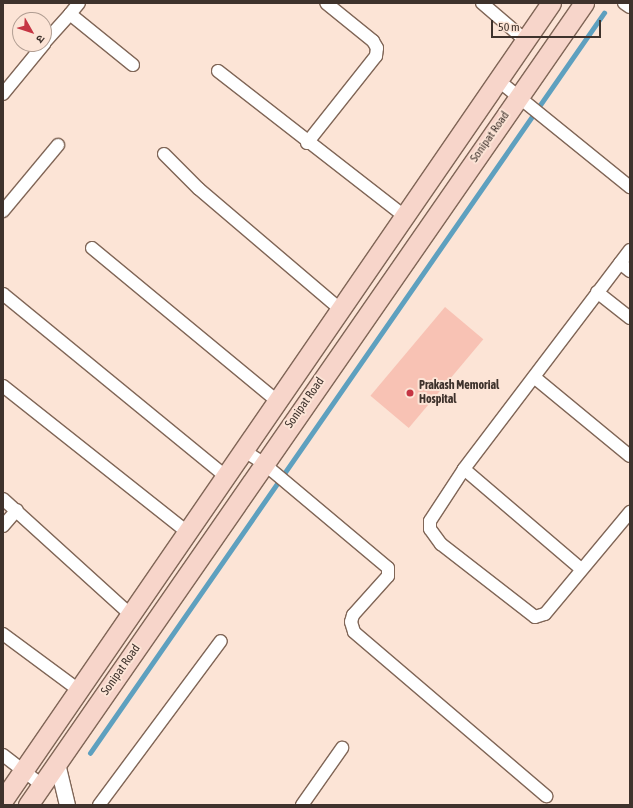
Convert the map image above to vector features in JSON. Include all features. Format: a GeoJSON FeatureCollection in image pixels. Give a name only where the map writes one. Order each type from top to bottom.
{"type":"FeatureCollection","features":[{"type":"Feature","properties":{"kind":"main road","name":"Sonipat Road"},"geometry":{"type":"LineString","coordinates":[[3,800],[22,770],[80,691],[186,531],[341,310],[404,216],[500,81],[525,40],[551,3]]}},
{"type":"Feature","properties":{"kind":"main road","name":"Sonipat Road"},"geometry":{"type":"LineString","coordinates":[[28,805],[263,463],[584,3]]}},
{"type":"Feature","properties":{"kind":"street"},"geometry":{"type":"LineString","coordinates":[[52,35],[79,3]]}},
{"type":"Feature","properties":{"kind":"street"},"geometry":{"type":"LineString","coordinates":[[307,143],[376,56],[377,48],[373,41],[326,3]]}},
{"type":"Feature","properties":{"kind":"street"},"geometry":{"type":"LineString","coordinates":[[482,3],[525,40]]}},
{"type":"Feature","properties":{"kind":"street"},"geometry":{"type":"LineString","coordinates":[[624,3],[630,8]]}},
{"type":"Feature","properties":{"kind":"street"},"geometry":{"type":"LineString","coordinates":[[70,14],[133,66]]}},
{"type":"Feature","properties":{"kind":"street"},"geometry":{"type":"LineString","coordinates":[[3,94],[37,52]]}},
{"type":"Feature","properties":{"kind":"street"},"geometry":{"type":"LineString","coordinates":[[218,71],[307,143],[404,216]]}},
{"type":"Feature","properties":{"kind":"street"},"geometry":{"type":"LineString","coordinates":[[500,81],[630,187]]}},
{"type":"Feature","properties":{"kind":"street"},"geometry":{"type":"LineString","coordinates":[[3,211],[58,145]]}},
{"type":"Feature","properties":{"kind":"street"},"geometry":{"type":"LineString","coordinates":[[164,154],[199,189],[341,310]]}},
{"type":"Feature","properties":{"kind":"street"},"geometry":{"type":"LineString","coordinates":[[92,248],[277,401]]}},
{"type":"Feature","properties":{"kind":"street"},"geometry":{"type":"LineString","coordinates":[[630,250],[464,469],[430,521],[430,530],[441,544],[535,617],[545,614],[630,512]]}},
{"type":"Feature","properties":{"kind":"street"},"geometry":{"type":"LineString","coordinates":[[620,263],[630,271]]}},
{"type":"Feature","properties":{"kind":"street"},"geometry":{"type":"LineString","coordinates":[[597,292],[630,318]]}},
{"type":"Feature","properties":{"kind":"street"},"geometry":{"type":"LineString","coordinates":[[3,294],[225,476]]}},
{"type":"Feature","properties":{"kind":"street"},"geometry":{"type":"LineString","coordinates":[[534,377],[630,456]]}},
{"type":"Feature","properties":{"kind":"street"},"geometry":{"type":"LineString","coordinates":[[3,386],[186,531]]}},
{"type":"Feature","properties":{"kind":"street"},"geometry":{"type":"LineString","coordinates":[[243,450],[263,463],[388,568],[388,576],[353,615],[351,622],[354,632],[546,796]]}},
{"type":"Feature","properties":{"kind":"street"},"geometry":{"type":"LineString","coordinates":[[464,469],[581,569]]}},
{"type":"Feature","properties":{"kind":"street"},"geometry":{"type":"LineString","coordinates":[[3,499],[17,510],[130,614]]}},
{"type":"Feature","properties":{"kind":"street"},"geometry":{"type":"LineString","coordinates":[[3,526],[17,510]]}},
{"type":"Feature","properties":{"kind":"street"},"geometry":{"type":"LineString","coordinates":[[3,634],[80,691]]}},
{"type":"Feature","properties":{"kind":"street"},"geometry":{"type":"LineString","coordinates":[[99,805],[221,641]]}},
{"type":"Feature","properties":{"kind":"street"},"geometry":{"type":"LineString","coordinates":[[302,805],[342,748]]}},
{"type":"Feature","properties":{"kind":"street"},"geometry":{"type":"LineString","coordinates":[[3,755],[42,785]]}},
{"type":"Feature","properties":{"kind":"street"},"geometry":{"type":"LineString","coordinates":[[57,763],[68,805]]}},
{"type":"Feature","properties":{"kind":"building"},"geometry":{"type":"Polygon","coordinates":[[[445,307],[483,339],[409,428],[370,396],[445,307]]]}},
{"type":"Feature","properties":{"kind":"waterway"},"geometry":{"type":"LineString","coordinates":[[90,753],[604,13]]}},
{"type":"Feature","properties":{"kind":"place","name":"Prakash Memorial Hospital"},"geometry":{"type":"Point","coordinates":[410,393]}}]}
